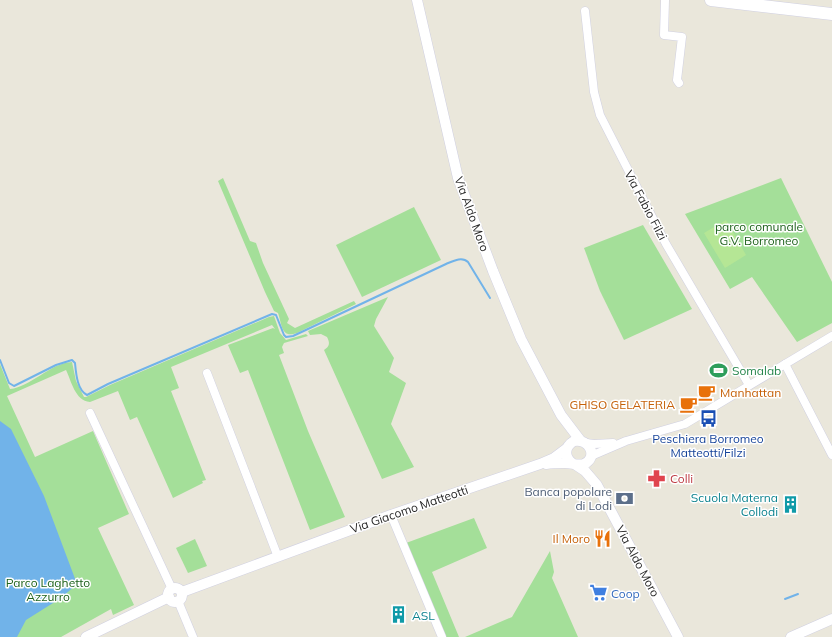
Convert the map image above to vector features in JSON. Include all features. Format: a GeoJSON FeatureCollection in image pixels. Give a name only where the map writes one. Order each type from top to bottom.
{"type":"FeatureCollection","features":[{"type":"Feature","properties":{"kind":"main road"},"geometry":{"type":"LineString","coordinates":[[711,0],[781,4],[832,14]]}},
{"type":"Feature","properties":{"kind":"street"},"geometry":{"type":"LineString","coordinates":[[665,0],[664,35],[682,37],[677,80],[679,83]]}},
{"type":"Feature","properties":{"kind":"street","name":"Via Aldo Moro"},"geometry":{"type":"LineString","coordinates":[[418,1],[458,178],[492,271],[521,339],[560,415],[583,441]]}},
{"type":"Feature","properties":{"kind":"street","name":"Via Fabio Filzi"},"geometry":{"type":"LineString","coordinates":[[585,11],[594,92],[600,115],[666,244],[749,385]]}},
{"type":"Feature","properties":{"kind":"street"},"geometry":{"type":"LineString","coordinates":[[626,441],[601,444],[574,441],[567,448],[567,458],[574,464],[584,464],[590,457],[626,441],[685,424],[832,336]]}},
{"type":"Feature","properties":{"kind":"street"},"geometry":{"type":"LineString","coordinates":[[785,364],[832,455]]}},
{"type":"Feature","properties":{"kind":"street"},"geometry":{"type":"LineString","coordinates":[[207,373],[278,557]]}},
{"type":"Feature","properties":{"kind":"street"},"geometry":{"type":"LineString","coordinates":[[90,413],[193,637]]}},
{"type":"Feature","properties":{"kind":"street","name":"Via Aldo Moro"},"geometry":{"type":"LineString","coordinates":[[560,415],[567,448]]}},
{"type":"Feature","properties":{"kind":"street"},"geometry":{"type":"LineString","coordinates":[[583,441],[590,448],[590,457]]}},
{"type":"Feature","properties":{"kind":"street","name":"Via Giacomo Matteotti"},"geometry":{"type":"LineString","coordinates":[[86,637],[175,595],[391,515],[540,464],[554,458],[567,448]]}},
{"type":"Feature","properties":{"kind":"street","name":"Via Aldo Moro"},"geometry":{"type":"LineString","coordinates":[[590,457],[597,485]]}},
{"type":"Feature","properties":{"kind":"street","name":"Via Giacomo Matteotti"},"geometry":{"type":"LineString","coordinates":[[540,464],[574,464]]}},
{"type":"Feature","properties":{"kind":"street","name":"Via Aldo Moro"},"geometry":{"type":"LineString","coordinates":[[574,464],[585,471],[597,485],[678,637]]}},
{"type":"Feature","properties":{"kind":"street"},"geometry":{"type":"LineString","coordinates":[[391,515],[442,637]]}},
{"type":"Feature","properties":{"kind":"street"},"geometry":{"type":"LineString","coordinates":[[791,637],[801,634],[832,618]]}},
{"type":"Feature","properties":{"kind":"green space"},"geometry":{"type":"Polygon","coordinates":[[[223,178],[250,241],[256,243],[263,263],[289,319],[287,323],[295,328],[354,301],[356,304],[297,333],[288,334],[285,332],[278,313],[274,311],[265,292],[218,181],[223,178]]]}},
{"type":"Feature","properties":{"kind":"green space","name":"parco comunale G.V. Borromeo"},"geometry":{"type":"Polygon","coordinates":[[[781,178],[832,282],[832,323],[797,342],[752,277],[730,289],[685,214],[781,178]]]}},
{"type":"Feature","properties":{"kind":"green space"},"geometry":{"type":"Polygon","coordinates":[[[414,207],[441,260],[362,297],[336,245],[414,207]]]}},
{"type":"Feature","properties":{"kind":"green space"},"geometry":{"type":"Polygon","coordinates":[[[726,220],[746,255],[725,268],[704,233],[726,220]]]}},
{"type":"Feature","properties":{"kind":"green space"},"geometry":{"type":"Polygon","coordinates":[[[643,225],[692,309],[624,340],[600,291],[584,248],[643,225]]]}},
{"type":"Feature","properties":{"kind":"green space"},"geometry":{"type":"Polygon","coordinates":[[[388,297],[376,319],[374,326],[394,358],[389,372],[406,383],[391,424],[414,467],[382,479],[324,350],[329,344],[327,337],[321,334],[310,335],[308,331],[388,297]]]}},
{"type":"Feature","properties":{"kind":"green space"},"geometry":{"type":"Polygon","coordinates":[[[274,316],[280,333],[286,340],[306,334],[308,336],[284,343],[282,347],[284,353],[279,355],[308,431],[345,517],[310,530],[248,370],[240,373],[228,345],[273,328],[275,329],[272,325],[171,367],[179,388],[171,391],[206,480],[173,498],[137,417],[130,420],[118,391],[90,402],[85,401],[77,394],[66,370],[7,396],[35,457],[93,431],[129,514],[98,528],[134,605],[113,615],[111,609],[61,637],[0,637],[0,364],[10,389],[25,384],[56,366],[72,362],[76,381],[84,397],[86,397],[110,385],[274,316]]]}},
{"type":"Feature","properties":{"kind":"green space"},"geometry":{"type":"Polygon","coordinates":[[[474,518],[487,548],[432,572],[459,637],[446,637],[406,543],[474,518]]]}},
{"type":"Feature","properties":{"kind":"green space"},"geometry":{"type":"Polygon","coordinates":[[[195,539],[207,566],[188,573],[176,548],[195,539]]]}},
{"type":"Feature","properties":{"kind":"green space"},"geometry":{"type":"Polygon","coordinates":[[[550,551],[554,572],[552,578],[578,637],[465,637],[512,617],[550,551]]]}},
{"type":"Feature","properties":{"kind":"water","name":"Parco Laghetto Azzurro"},"geometry":{"type":"Polygon","coordinates":[[[0,421],[11,429],[44,496],[77,584],[61,598],[26,620],[17,637],[0,637],[0,421]]]}},
{"type":"Feature","properties":{"kind":"waterway"},"geometry":{"type":"LineString","coordinates":[[0,360],[9,383],[14,386],[56,365],[72,360],[75,363],[79,385],[87,395],[108,384],[272,314],[276,315],[284,335],[286,337],[293,336],[457,260],[463,259],[468,262],[490,298]]}},
{"type":"Feature","properties":{"kind":"waterway"},"geometry":{"type":"LineString","coordinates":[[785,599],[798,594]]}},
{"type":"Feature","properties":{"kind":"place","name":"Somalab"},"geometry":{"type":"Point","coordinates":[719,370]}},
{"type":"Feature","properties":{"kind":"place","name":"Manhattan"},"geometry":{"type":"Point","coordinates":[707,392]}},
{"type":"Feature","properties":{"kind":"place","name":"GHISO GELATERIA"},"geometry":{"type":"Point","coordinates":[688,404]}},
{"type":"Feature","properties":{"kind":"place","name":"Peschiera Borromeo Matteotti/Filzi"},"geometry":{"type":"Point","coordinates":[708,419]}},
{"type":"Feature","properties":{"kind":"place","name":"Colli"},"geometry":{"type":"Point","coordinates":[657,478]}},
{"type":"Feature","properties":{"kind":"place","name":"Banca popolare di Lodi"},"geometry":{"type":"Point","coordinates":[625,498]}},
{"type":"Feature","properties":{"kind":"place","name":"Scuola Materna Collodi"},"geometry":{"type":"Point","coordinates":[791,504]}},
{"type":"Feature","properties":{"kind":"place","name":"Il Moro"},"geometry":{"type":"Point","coordinates":[603,538]}},
{"type":"Feature","properties":{"kind":"place","name":"Coop"},"geometry":{"type":"Point","coordinates":[598,593]}},
{"type":"Feature","properties":{"kind":"place","name":"ASL"},"geometry":{"type":"Point","coordinates":[399,615]}}]}
